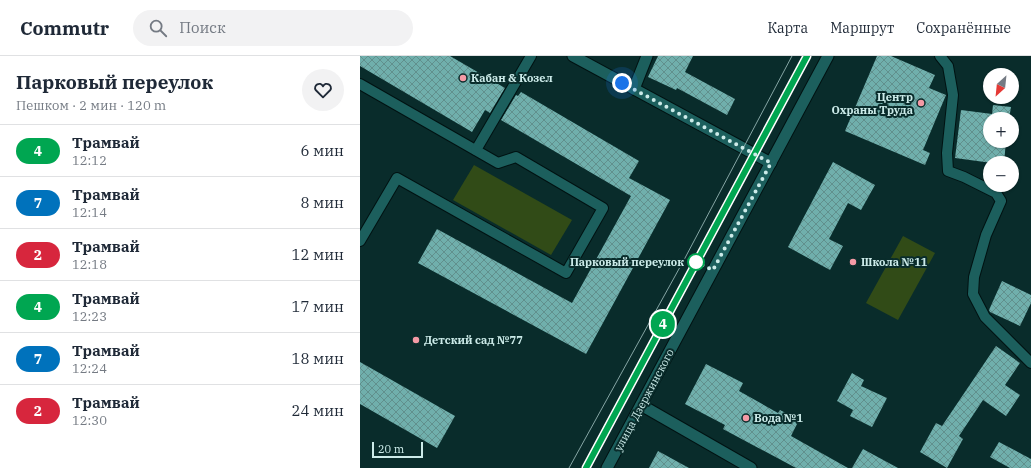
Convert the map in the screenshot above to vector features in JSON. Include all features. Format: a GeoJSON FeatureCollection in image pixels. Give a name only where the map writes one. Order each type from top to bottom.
{"type":"FeatureCollection","features":[{"type":"Feature","properties":{"kind":"main road"},"geometry":{"type":"LineString","coordinates":[[573,56],[771,163]]}},
{"type":"Feature","properties":{"kind":"main road"},"geometry":{"type":"LineString","coordinates":[[634,89],[647,56]]}},
{"type":"Feature","properties":{"kind":"main road","name":"улица Дзержинского"},"geometry":{"type":"LineString","coordinates":[[607,468],[828,56]]}},
{"type":"Feature","properties":{"kind":"main road"},"geometry":{"type":"LineString","coordinates":[[641,405],[751,468]]}},
{"type":"Feature","properties":{"kind":"lane"},"geometry":{"type":"LineString","coordinates":[[476,150],[531,56]]}},
{"type":"Feature","properties":{"kind":"lane"},"geometry":{"type":"LineString","coordinates":[[940,56],[948,66],[953,95],[947,153],[948,171],[964,177],[996,193],[1001,201],[986,235],[974,276],[973,294],[985,317],[1031,363]]}},
{"type":"Feature","properties":{"kind":"lane"},"geometry":{"type":"LineString","coordinates":[[360,84],[498,163],[516,157],[603,208],[566,273],[397,178],[360,242]]}},
{"type":"Feature","properties":{"kind":"green space"},"geometry":{"type":"Polygon","coordinates":[[[474,165],[572,220],[551,255],[453,200],[474,165]]]}},
{"type":"Feature","properties":{"kind":"green space"},"geometry":{"type":"Polygon","coordinates":[[[903,236],[935,253],[898,320],[866,303],[903,236]]]}},
{"type":"Feature","properties":{"kind":"building"},"geometry":{"type":"Polygon","coordinates":[[[360,56],[450,56],[505,88],[490,113],[485,110],[472,132],[360,66],[360,56]]]}},
{"type":"Feature","properties":{"kind":"building"},"geometry":{"type":"Polygon","coordinates":[[[658,56],[693,56],[685,72],[735,99],[727,115],[677,88],[676,90],[648,77],[658,56]]]}},
{"type":"Feature","properties":{"kind":"building"},"geometry":{"type":"Polygon","coordinates":[[[877,56],[891,56],[935,75],[929,88],[946,95],[923,150],[930,153],[925,165],[845,131],[877,56]]]}},
{"type":"Feature","properties":{"kind":"building"},"geometry":{"type":"Polygon","coordinates":[[[521,92],[639,161],[629,178],[670,200],[586,354],[418,263],[437,229],[572,303],[631,196],[501,120],[516,95],[518,96],[521,92]]]}},
{"type":"Feature","properties":{"kind":"building"},"geometry":{"type":"Polygon","coordinates":[[[993,105],[1011,107],[1010,112],[992,112],[993,105]]]}},
{"type":"Feature","properties":{"kind":"building"},"geometry":{"type":"Polygon","coordinates":[[[961,110],[983,113],[983,148],[1005,148],[1005,156],[983,156],[983,162],[955,158],[961,110]]]}},
{"type":"Feature","properties":{"kind":"building","name":"Школа №11"},"geometry":{"type":"Polygon","coordinates":[[[833,162],[875,185],[861,210],[848,203],[829,239],[843,246],[830,270],[788,247],[833,162]]]}},
{"type":"Feature","properties":{"kind":"building"},"geometry":{"type":"Polygon","coordinates":[[[1002,281],[1031,295],[1031,303],[1020,326],[990,312],[989,310],[1002,281]]]}},
{"type":"Feature","properties":{"kind":"building"},"geometry":{"type":"Polygon","coordinates":[[[996,346],[1020,363],[1005,385],[1020,395],[1006,416],[983,400],[959,436],[963,439],[947,468],[920,452],[936,423],[942,426],[996,346]]]}},
{"type":"Feature","properties":{"kind":"building"},"geometry":{"type":"Polygon","coordinates":[[[360,362],[455,416],[437,448],[360,404],[360,362]]]}},
{"type":"Feature","properties":{"kind":"building"},"geometry":{"type":"Polygon","coordinates":[[[706,364],[743,383],[739,391],[778,413],[780,410],[799,420],[791,436],[848,468],[796,468],[723,429],[725,425],[685,404],[706,364]]]}},
{"type":"Feature","properties":{"kind":"building"},"geometry":{"type":"Polygon","coordinates":[[[852,373],[864,380],[861,386],[887,398],[872,427],[850,416],[853,410],[837,401],[852,373]]]}},
{"type":"Feature","properties":{"kind":"building"},"geometry":{"type":"Polygon","coordinates":[[[999,442],[1031,459],[1031,468],[1010,468],[990,457],[999,442]]]}},
{"type":"Feature","properties":{"kind":"building"},"geometry":{"type":"Polygon","coordinates":[[[863,449],[898,468],[852,468],[863,449]]]}},
{"type":"Feature","properties":{"kind":"building"},"geometry":{"type":"Polygon","coordinates":[[[658,451],[689,468],[649,468],[658,451]]]}},
{"type":"Feature","properties":{"kind":"tram line"},"geometry":{"type":"LineString","coordinates":[[569,468],[685,258],[792,56]]}},
{"type":"Feature","properties":{"kind":"tram line"},"geometry":{"type":"LineString","coordinates":[[586,468],[807,56]]}},
{"type":"Feature","properties":{"kind":"tram line","name":"4"},"geometry":{"type":"LineString","coordinates":[[586,468],[807,56]]}},
{"type":"Feature","properties":{"kind":"place","name":"Кабан & Козел"},"geometry":{"type":"Point","coordinates":[463,78]}},
{"type":"Feature","properties":{"kind":"place","name":"Центр Охраны Труда"},"geometry":{"type":"Point","coordinates":[921,103]}},
{"type":"Feature","properties":{"kind":"place","name":"Парковый переулок"},"geometry":{"type":"Point","coordinates":[696,262]}},
{"type":"Feature","properties":{"kind":"place","name":"Школа №11"},"geometry":{"type":"Point","coordinates":[853,262]}},
{"type":"Feature","properties":{"kind":"place","name":"Детский сад №77"},"geometry":{"type":"Point","coordinates":[416,340]}},
{"type":"Feature","properties":{"kind":"place","name":"Вода №1"},"geometry":{"type":"Point","coordinates":[746,418]}},
{"type":"Feature","properties":{"kind":"route"},"geometry":{"type":"LineString","coordinates":[[622,83],[771,163],[713,270],[696,262]]}}]}
